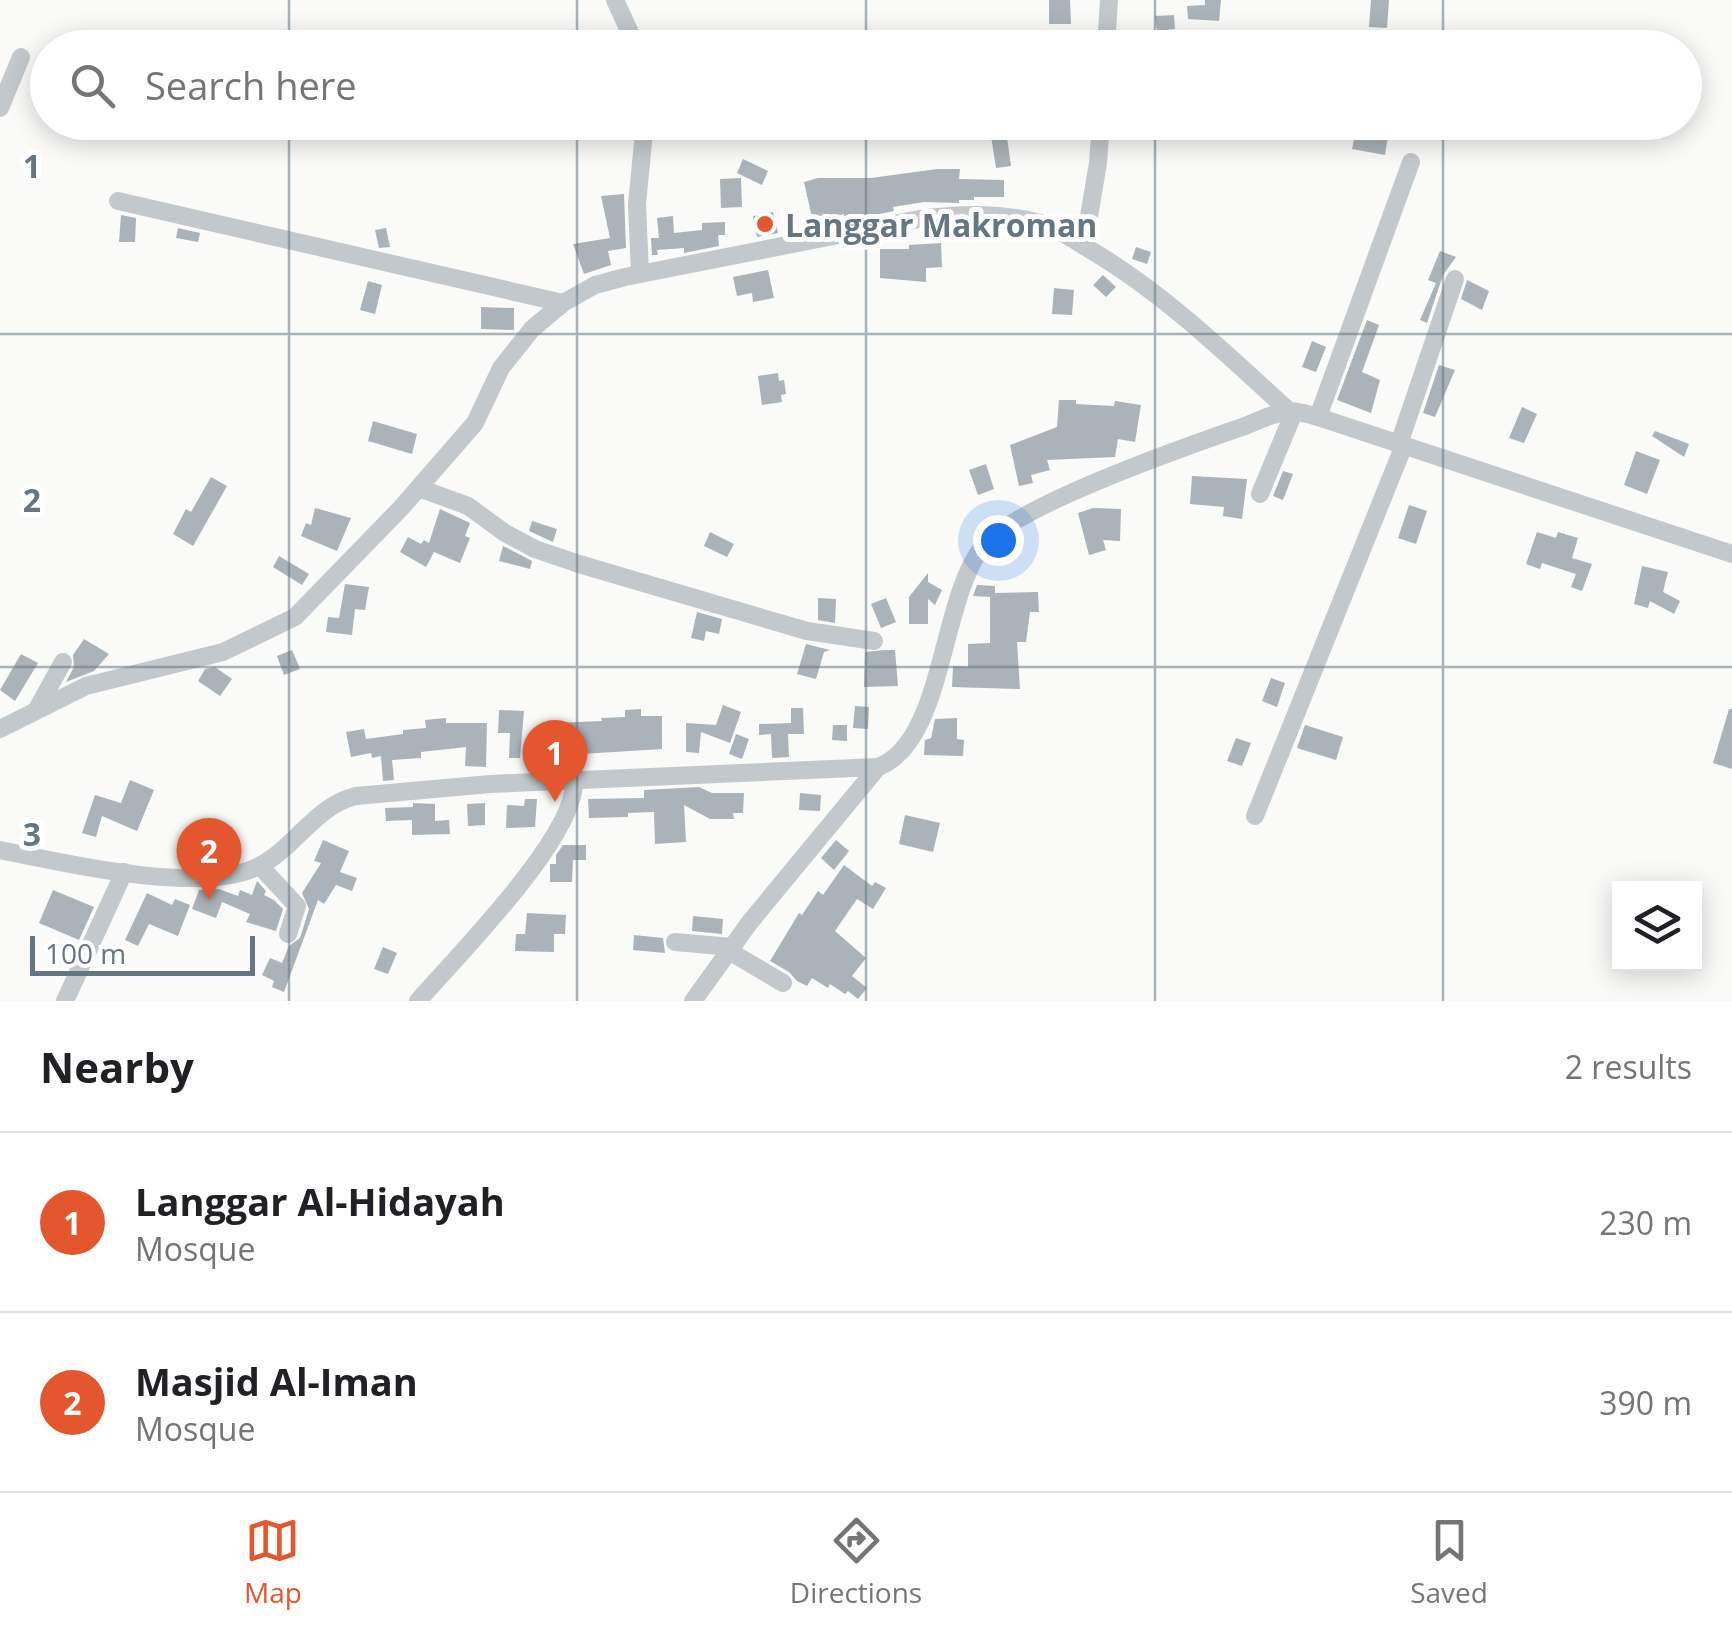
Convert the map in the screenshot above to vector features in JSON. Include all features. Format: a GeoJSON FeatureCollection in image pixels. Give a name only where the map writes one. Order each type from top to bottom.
{"type":"FeatureCollection","features":[{"type":"Feature","properties":{"kind":"street"},"geometry":{"type":"LineString","coordinates":[[615,0],[629,30]]}},
{"type":"Feature","properties":{"kind":"street"},"geometry":{"type":"LineString","coordinates":[[1107,30],[1109,0]]}},
{"type":"Feature","properties":{"kind":"street"},"geometry":{"type":"LineString","coordinates":[[0,108],[21,57]]}},
{"type":"Feature","properties":{"kind":"street"},"geometry":{"type":"LineString","coordinates":[[640,274],[637,204],[643,140]]}},
{"type":"Feature","properties":{"kind":"street"},"geometry":{"type":"LineString","coordinates":[[1084,246],[1099,140]]}},
{"type":"Feature","properties":{"kind":"street"},"geometry":{"type":"LineString","coordinates":[[1318,417],[1411,162]]}},
{"type":"Feature","properties":{"kind":"street"},"geometry":{"type":"LineString","coordinates":[[118,200],[562,303]]}},
{"type":"Feature","properties":{"kind":"street"},"geometry":{"type":"LineString","coordinates":[[0,729],[106,679],[223,652],[296,617],[475,424],[501,368],[532,329],[562,303],[595,285],[919,219],[964,214],[999,215],[1044,224],[1084,246],[1170,303],[1292,411],[1732,554]]}},
{"type":"Feature","properties":{"kind":"street"},"geometry":{"type":"LineString","coordinates":[[1255,816],[1401,444],[1455,280]]}},
{"type":"Feature","properties":{"kind":"street"},"geometry":{"type":"LineString","coordinates":[[1260,494],[1292,411]]}},
{"type":"Feature","properties":{"kind":"street"},"geometry":{"type":"LineString","coordinates":[[0,850],[124,872],[234,875],[260,866],[322,812],[344,799],[388,792],[878,767],[896,758],[919,726],[961,592],[973,560],[985,542],[1010,524],[1062,498],[1188,445],[1292,411]]}},
{"type":"Feature","properties":{"kind":"street"},"geometry":{"type":"LineString","coordinates":[[419,488],[468,506],[535,549],[579,564],[807,631],[874,641]]}},
{"type":"Feature","properties":{"kind":"street"},"geometry":{"type":"LineString","coordinates":[[36,710],[62,662]]}},
{"type":"Feature","properties":{"kind":"street"},"geometry":{"type":"LineString","coordinates":[[693,1001],[730,949],[878,767]]}},
{"type":"Feature","properties":{"kind":"street"},"geometry":{"type":"LineString","coordinates":[[425,1000],[505,904],[557,831],[571,809],[574,781]]}},
{"type":"Feature","properties":{"kind":"street"},"geometry":{"type":"LineString","coordinates":[[260,866],[297,906],[288,934]]}},
{"type":"Feature","properties":{"kind":"street"},"geometry":{"type":"LineString","coordinates":[[66,1001],[124,872]]}},
{"type":"Feature","properties":{"kind":"street"},"geometry":{"type":"LineString","coordinates":[[675,942],[730,949],[783,983]]}},
{"type":"Feature","properties":{"kind":"building"},"geometry":{"type":"Polygon","coordinates":[[[1049,0],[1070,0],[1071,24],[1049,24],[1049,0]]]}},
{"type":"Feature","properties":{"kind":"building"},"geometry":{"type":"Polygon","coordinates":[[[1205,0],[1221,0],[1219,21],[1188,19],[1187,6],[1205,5],[1205,0]]]}},
{"type":"Feature","properties":{"kind":"building"},"geometry":{"type":"Polygon","coordinates":[[[1371,0],[1389,0],[1387,28],[1369,27],[1371,0]]]}},
{"type":"Feature","properties":{"kind":"building"},"geometry":{"type":"Polygon","coordinates":[[[1174,15],[1175,29],[1157,30],[1155,16],[1174,15]]]}},
{"type":"Feature","properties":{"kind":"building"},"geometry":{"type":"Polygon","coordinates":[[[992,140],[1007,140],[1011,166],[996,168],[992,140]]]}},
{"type":"Feature","properties":{"kind":"building"},"geometry":{"type":"Polygon","coordinates":[[[1354,140],[1387,140],[1385,155],[1352,149],[1354,140]]]}},
{"type":"Feature","properties":{"kind":"building"},"geometry":{"type":"Polygon","coordinates":[[[743,159],[768,171],[762,185],[737,173],[743,159]]]}},
{"type":"Feature","properties":{"kind":"building"},"geometry":{"type":"Polygon","coordinates":[[[960,169],[959,179],[1004,180],[1004,197],[974,197],[959,203],[924,202],[855,219],[844,219],[844,214],[813,222],[804,182],[960,169]]]}},
{"type":"Feature","properties":{"kind":"building"},"geometry":{"type":"Polygon","coordinates":[[[741,178],[742,207],[721,208],[720,179],[741,178]]]}},
{"type":"Feature","properties":{"kind":"building"},"geometry":{"type":"Polygon","coordinates":[[[624,194],[626,248],[608,251],[611,265],[584,274],[573,244],[610,238],[601,196],[624,194]]]}},
{"type":"Feature","properties":{"kind":"building","name":"Langgar Makroman"},"geometry":{"type":"Polygon","coordinates":[[[773,212],[778,233],[757,237],[753,216],[773,212]]]}},
{"type":"Feature","properties":{"kind":"building"},"geometry":{"type":"Polygon","coordinates":[[[121,215],[136,218],[135,242],[119,242],[121,215]]]}},
{"type":"Feature","properties":{"kind":"building"},"geometry":{"type":"Polygon","coordinates":[[[673,216],[674,233],[702,230],[702,223],[725,222],[725,235],[718,235],[719,246],[684,253],[684,248],[657,250],[658,255],[652,255],[651,238],[659,238],[657,218],[673,216]]]}},
{"type":"Feature","properties":{"kind":"building"},"geometry":{"type":"Polygon","coordinates":[[[178,228],[200,233],[198,242],[176,238],[178,228]]]}},
{"type":"Feature","properties":{"kind":"building"},"geometry":{"type":"Polygon","coordinates":[[[386,228],[390,247],[379,248],[375,230],[386,228]]]}},
{"type":"Feature","properties":{"kind":"building"},"geometry":{"type":"Polygon","coordinates":[[[941,243],[942,267],[926,268],[926,282],[880,278],[880,249],[941,243]]]}},
{"type":"Feature","properties":{"kind":"building"},"geometry":{"type":"Polygon","coordinates":[[[1136,247],[1151,252],[1147,264],[1132,259],[1136,247]]]}},
{"type":"Feature","properties":{"kind":"building"},"geometry":{"type":"Polygon","coordinates":[[[1440,251],[1456,257],[1443,275],[1427,323],[1420,320],[1436,283],[1428,280],[1440,251]]]}},
{"type":"Feature","properties":{"kind":"building"},"geometry":{"type":"Polygon","coordinates":[[[768,270],[774,298],[753,302],[752,293],[737,296],[733,277],[768,270]]]}},
{"type":"Feature","properties":{"kind":"building"},"geometry":{"type":"Polygon","coordinates":[[[1103,275],[1116,287],[1106,297],[1093,285],[1103,275]]]}},
{"type":"Feature","properties":{"kind":"building"},"geometry":{"type":"Polygon","coordinates":[[[1467,280],[1489,291],[1482,310],[1461,299],[1467,280]]]}},
{"type":"Feature","properties":{"kind":"building"},"geometry":{"type":"Polygon","coordinates":[[[368,281],[382,285],[375,314],[360,310],[368,281]]]}},
{"type":"Feature","properties":{"kind":"building"},"geometry":{"type":"Polygon","coordinates":[[[1054,288],[1074,290],[1072,315],[1052,314],[1054,288]]]}},
{"type":"Feature","properties":{"kind":"building"},"geometry":{"type":"Polygon","coordinates":[[[481,307],[514,308],[514,330],[481,329],[481,307]]]}},
{"type":"Feature","properties":{"kind":"building"},"geometry":{"type":"Polygon","coordinates":[[[1367,320],[1379,325],[1362,372],[1380,380],[1371,413],[1337,400],[1367,320]]]}},
{"type":"Feature","properties":{"kind":"building"},"geometry":{"type":"Polygon","coordinates":[[[1312,341],[1326,347],[1316,372],[1302,367],[1312,341]]]}},
{"type":"Feature","properties":{"kind":"building"},"geometry":{"type":"Polygon","coordinates":[[[1439,365],[1455,370],[1435,417],[1423,413],[1439,365]]]}},
{"type":"Feature","properties":{"kind":"building"},"geometry":{"type":"Polygon","coordinates":[[[778,373],[779,381],[784,380],[786,394],[781,395],[782,402],[762,405],[758,376],[778,373]]]}},
{"type":"Feature","properties":{"kind":"building"},"geometry":{"type":"Polygon","coordinates":[[[1059,400],[1141,405],[1135,442],[1118,439],[1115,457],[1047,460],[1050,470],[1031,475],[1033,483],[1019,486],[1010,445],[1057,427],[1059,400]]]}},
{"type":"Feature","properties":{"kind":"building"},"geometry":{"type":"Polygon","coordinates":[[[1522,407],[1537,414],[1524,443],[1509,438],[1522,407]]]}},
{"type":"Feature","properties":{"kind":"building"},"geometry":{"type":"Polygon","coordinates":[[[373,421],[417,434],[412,454],[368,441],[373,421]]]}},
{"type":"Feature","properties":{"kind":"building"},"geometry":{"type":"Polygon","coordinates":[[[1655,431],[1689,444],[1684,457],[1652,436],[1655,431]]]}},
{"type":"Feature","properties":{"kind":"building"},"geometry":{"type":"Polygon","coordinates":[[[1636,451],[1660,460],[1647,494],[1624,485],[1636,451]]]}},
{"type":"Feature","properties":{"kind":"building"},"geometry":{"type":"Polygon","coordinates":[[[986,464],[994,489],[978,495],[969,470],[986,464]]]}},
{"type":"Feature","properties":{"kind":"building"},"geometry":{"type":"Polygon","coordinates":[[[1283,471],[1293,474],[1283,500],[1273,496],[1283,471]]]}},
{"type":"Feature","properties":{"kind":"building"},"geometry":{"type":"Polygon","coordinates":[[[1192,476],[1247,479],[1242,519],[1223,516],[1224,507],[1190,504],[1192,476]]]}},
{"type":"Feature","properties":{"kind":"building"},"geometry":{"type":"Polygon","coordinates":[[[211,477],[227,486],[193,546],[173,534],[186,509],[191,512],[211,477]]]}},
{"type":"Feature","properties":{"kind":"building"},"geometry":{"type":"Polygon","coordinates":[[[1409,505],[1427,511],[1416,544],[1398,538],[1409,505]]]}},
{"type":"Feature","properties":{"kind":"building"},"geometry":{"type":"Polygon","coordinates":[[[315,508],[351,518],[337,551],[301,536],[306,523],[311,525],[315,508]]]}},
{"type":"Feature","properties":{"kind":"building"},"geometry":{"type":"Polygon","coordinates":[[[1093,508],[1121,509],[1120,541],[1103,540],[1106,550],[1089,555],[1078,513],[1093,508]]]}},
{"type":"Feature","properties":{"kind":"building"},"geometry":{"type":"Polygon","coordinates":[[[440,509],[470,523],[465,536],[470,538],[460,563],[434,552],[426,567],[400,552],[408,537],[421,544],[424,540],[429,543],[440,509]]]}},
{"type":"Feature","properties":{"kind":"building"},"geometry":{"type":"Polygon","coordinates":[[[532,521],[557,529],[553,542],[529,531],[532,521]]]}},
{"type":"Feature","properties":{"kind":"building"},"geometry":{"type":"Polygon","coordinates":[[[710,532],[734,544],[727,557],[704,546],[710,532]]]}},
{"type":"Feature","properties":{"kind":"building"},"geometry":{"type":"Polygon","coordinates":[[[1537,532],[1556,538],[1558,532],[1578,538],[1572,558],[1592,564],[1582,591],[1571,587],[1576,574],[1542,563],[1540,569],[1526,564],[1537,532]]]}},
{"type":"Feature","properties":{"kind":"building"},"geometry":{"type":"Polygon","coordinates":[[[503,546],[532,561],[530,569],[499,561],[503,546]]]}},
{"type":"Feature","properties":{"kind":"building"},"geometry":{"type":"Polygon","coordinates":[[[279,556],[309,574],[302,585],[273,567],[279,556]]]}},
{"type":"Feature","properties":{"kind":"building"},"geometry":{"type":"Polygon","coordinates":[[[1642,566],[1668,572],[1663,592],[1680,601],[1674,614],[1650,601],[1648,608],[1634,604],[1642,566]]]}},
{"type":"Feature","properties":{"kind":"building"},"geometry":{"type":"Polygon","coordinates":[[[928,573],[928,582],[942,590],[935,605],[928,599],[928,624],[909,624],[909,597],[928,573]]]}},
{"type":"Feature","properties":{"kind":"building"},"geometry":{"type":"Polygon","coordinates":[[[345,584],[369,587],[365,610],[355,609],[352,635],[326,632],[328,617],[339,618],[345,584]]]}},
{"type":"Feature","properties":{"kind":"building"},"geometry":{"type":"Polygon","coordinates":[[[977,585],[995,586],[995,593],[1038,592],[1039,612],[1030,612],[1026,642],[1017,642],[1020,689],[952,687],[953,666],[968,667],[968,644],[990,643],[990,597],[973,596],[977,585]]]}},
{"type":"Feature","properties":{"kind":"building"},"geometry":{"type":"Polygon","coordinates":[[[818,598],[836,599],[835,623],[818,620],[818,598]]]}},
{"type":"Feature","properties":{"kind":"building"},"geometry":{"type":"Polygon","coordinates":[[[886,598],[896,622],[881,628],[871,604],[886,598]]]}},
{"type":"Feature","properties":{"kind":"building"},"geometry":{"type":"Polygon","coordinates":[[[697,612],[722,619],[719,634],[706,631],[704,641],[691,638],[697,612]]]}},
{"type":"Feature","properties":{"kind":"building"},"geometry":{"type":"Polygon","coordinates":[[[84,639],[109,654],[94,671],[66,682],[74,667],[73,655],[84,639]]]}},
{"type":"Feature","properties":{"kind":"building"},"geometry":{"type":"Polygon","coordinates":[[[806,644],[830,650],[824,652],[816,679],[797,674],[806,644]]]}},
{"type":"Feature","properties":{"kind":"building"},"geometry":{"type":"Polygon","coordinates":[[[292,650],[300,669],[284,675],[277,656],[292,650]]]}},
{"type":"Feature","properties":{"kind":"building"},"geometry":{"type":"Polygon","coordinates":[[[895,650],[898,686],[864,687],[865,652],[895,650]]]}},
{"type":"Feature","properties":{"kind":"building"},"geometry":{"type":"Polygon","coordinates":[[[21,654],[38,663],[15,701],[0,690],[21,654]]]}},
{"type":"Feature","properties":{"kind":"building"},"geometry":{"type":"Polygon","coordinates":[[[215,667],[232,679],[220,696],[198,681],[205,669],[215,667]]]}},
{"type":"Feature","properties":{"kind":"building"},"geometry":{"type":"Polygon","coordinates":[[[1271,678],[1285,683],[1277,707],[1262,701],[1271,678]]]}},
{"type":"Feature","properties":{"kind":"building"},"geometry":{"type":"Polygon","coordinates":[[[723,705],[741,712],[730,743],[701,732],[699,753],[686,752],[686,723],[716,725],[723,705]]]}},
{"type":"Feature","properties":{"kind":"building"},"geometry":{"type":"Polygon","coordinates":[[[855,706],[869,707],[868,729],[853,728],[855,706]]]}},
{"type":"Feature","properties":{"kind":"building"},"geometry":{"type":"Polygon","coordinates":[[[791,708],[803,708],[804,734],[788,734],[789,757],[772,758],[771,734],[759,735],[759,724],[791,723],[791,708]]]}},
{"type":"Feature","properties":{"kind":"building"},"geometry":{"type":"Polygon","coordinates":[[[641,709],[641,716],[662,716],[662,749],[582,754],[582,760],[569,760],[569,743],[556,744],[555,723],[602,721],[601,718],[625,717],[625,710],[641,709]]]}},
{"type":"Feature","properties":{"kind":"building"},"geometry":{"type":"Polygon","coordinates":[[[1732,709],[1732,769],[1713,763],[1732,709]]]}},
{"type":"Feature","properties":{"kind":"building"},"geometry":{"type":"Polygon","coordinates":[[[499,710],[524,711],[520,758],[509,758],[510,733],[498,733],[499,710]]]}},
{"type":"Feature","properties":{"kind":"building"},"geometry":{"type":"Polygon","coordinates":[[[446,718],[446,723],[487,723],[486,767],[465,766],[466,747],[421,752],[421,758],[392,760],[394,780],[383,781],[381,756],[372,758],[371,753],[351,757],[346,732],[364,729],[366,739],[403,734],[403,730],[426,728],[425,720],[446,718]]]}},
{"type":"Feature","properties":{"kind":"building"},"geometry":{"type":"Polygon","coordinates":[[[957,718],[957,739],[964,740],[963,756],[924,755],[925,740],[931,738],[935,719],[957,718]]]}},
{"type":"Feature","properties":{"kind":"building"},"geometry":{"type":"Polygon","coordinates":[[[833,725],[847,725],[847,741],[832,740],[833,725]]]}},
{"type":"Feature","properties":{"kind":"building"},"geometry":{"type":"Polygon","coordinates":[[[1305,725],[1343,737],[1336,760],[1297,748],[1305,725]]]}},
{"type":"Feature","properties":{"kind":"building"},"geometry":{"type":"Polygon","coordinates":[[[736,734],[749,739],[742,759],[729,754],[736,734]]]}},
{"type":"Feature","properties":{"kind":"building"},"geometry":{"type":"Polygon","coordinates":[[[1236,738],[1251,743],[1242,766],[1227,761],[1236,738]]]}},
{"type":"Feature","properties":{"kind":"building"},"geometry":{"type":"Polygon","coordinates":[[[130,780],[154,790],[137,831],[102,816],[96,837],[82,833],[95,795],[121,803],[130,780]]]}},
{"type":"Feature","properties":{"kind":"building"},"geometry":{"type":"Polygon","coordinates":[[[699,787],[712,793],[744,793],[743,813],[733,813],[734,819],[710,819],[684,805],[686,842],[655,844],[654,812],[589,818],[588,799],[644,798],[644,790],[699,787]]]}},
{"type":"Feature","properties":{"kind":"building"},"geometry":{"type":"Polygon","coordinates":[[[800,793],[821,795],[820,811],[799,810],[800,793]]]}},
{"type":"Feature","properties":{"kind":"building"},"geometry":{"type":"Polygon","coordinates":[[[525,799],[537,799],[535,827],[506,828],[507,805],[524,806],[525,799]]]}},
{"type":"Feature","properties":{"kind":"building"},"geometry":{"type":"Polygon","coordinates":[[[413,803],[435,804],[435,821],[449,820],[450,834],[412,835],[412,820],[386,821],[385,808],[413,807],[413,803]]]}},
{"type":"Feature","properties":{"kind":"building"},"geometry":{"type":"Polygon","coordinates":[[[485,803],[485,825],[468,826],[467,804],[485,803]]]}},
{"type":"Feature","properties":{"kind":"building"},"geometry":{"type":"Polygon","coordinates":[[[905,815],[940,823],[933,852],[899,844],[905,815]]]}},
{"type":"Feature","properties":{"kind":"building"},"geometry":{"type":"Polygon","coordinates":[[[323,840],[349,851],[340,872],[357,878],[352,891],[336,885],[324,904],[318,900],[284,992],[272,987],[274,981],[262,975],[270,958],[282,963],[289,946],[300,938],[309,909],[302,893],[321,863],[314,861],[323,840]]]}},
{"type":"Feature","properties":{"kind":"building"},"geometry":{"type":"Polygon","coordinates":[[[836,840],[849,851],[834,870],[821,858],[836,840]]]}},
{"type":"Feature","properties":{"kind":"building"},"geometry":{"type":"Polygon","coordinates":[[[563,845],[586,845],[586,860],[573,860],[572,882],[550,882],[550,864],[556,864],[556,855],[563,845]]]}},
{"type":"Feature","properties":{"kind":"building"},"geometry":{"type":"Polygon","coordinates":[[[844,865],[872,886],[875,882],[886,888],[873,909],[857,899],[835,931],[866,958],[852,976],[867,988],[858,999],[848,991],[845,994],[830,984],[828,988],[812,978],[807,986],[770,961],[799,913],[802,915],[818,891],[823,895],[844,865]]]}},
{"type":"Feature","properties":{"kind":"building"},"geometry":{"type":"Polygon","coordinates":[[[257,881],[266,891],[264,895],[283,909],[276,931],[246,922],[250,914],[222,902],[216,918],[192,909],[199,890],[219,889],[238,896],[240,890],[252,895],[257,881]]]}},
{"type":"Feature","properties":{"kind":"building"},"geometry":{"type":"Polygon","coordinates":[[[53,890],[94,907],[79,940],[39,923],[53,890]]]}},
{"type":"Feature","properties":{"kind":"building"},"geometry":{"type":"Polygon","coordinates":[[[147,893],[172,905],[175,899],[190,905],[178,936],[149,924],[138,946],[125,940],[147,893]]]}},
{"type":"Feature","properties":{"kind":"building"},"geometry":{"type":"Polygon","coordinates":[[[527,913],[566,915],[565,934],[554,934],[554,952],[515,951],[516,934],[525,934],[527,913]]]}},
{"type":"Feature","properties":{"kind":"building"},"geometry":{"type":"Polygon","coordinates":[[[693,916],[723,919],[722,934],[692,931],[693,916]]]}},
{"type":"Feature","properties":{"kind":"building"},"geometry":{"type":"Polygon","coordinates":[[[634,935],[663,938],[665,953],[633,950],[634,935]]]}},
{"type":"Feature","properties":{"kind":"building"},"geometry":{"type":"Polygon","coordinates":[[[383,947],[397,953],[388,974],[374,969],[383,947]]]}},
{"type":"Feature","properties":{"kind":"place","name":"Langgar Makroman"},"geometry":{"type":"Point","coordinates":[765,224]}},
{"type":"Feature","properties":{"kind":"place","name":"Langgar Al-Hidayah"},"geometry":{"type":"Point","coordinates":[555,802]}},
{"type":"Feature","properties":{"kind":"place","name":"Masjid Al-Iman"},"geometry":{"type":"Point","coordinates":[209,900]}}]}
